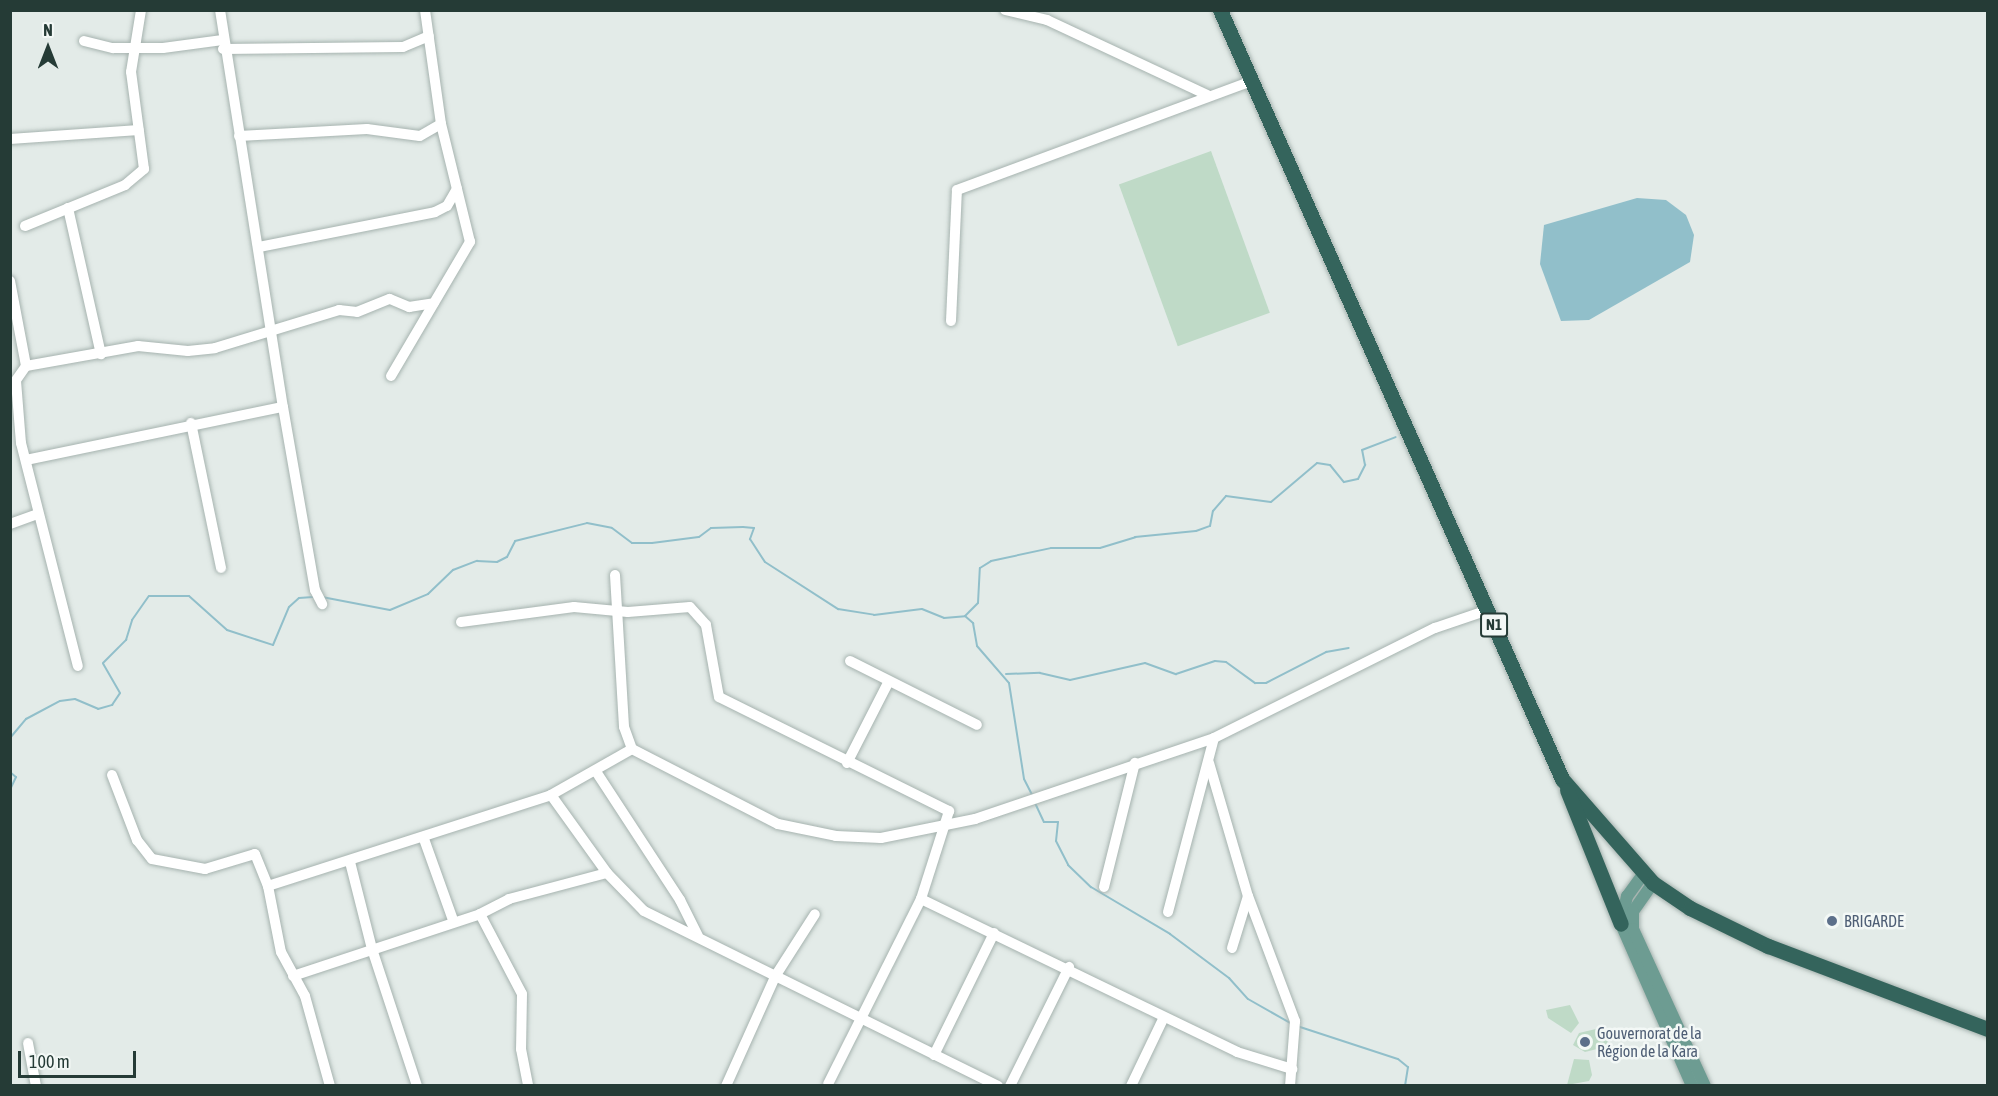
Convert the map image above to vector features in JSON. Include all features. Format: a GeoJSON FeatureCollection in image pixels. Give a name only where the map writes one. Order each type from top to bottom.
{"type":"FeatureCollection","features":[{"type":"Feature","properties":{"kind":"highway","name":"N1"},"geometry":{"type":"LineString","coordinates":[[1221,10],[1562,779],[1649,878],[1747,937],[1988,1029]]}},
{"type":"Feature","properties":{"kind":"highway"},"geometry":{"type":"LineString","coordinates":[[1562,779],[1621,924]]}},
{"type":"Feature","properties":{"kind":"main road"},"geometry":{"type":"LineString","coordinates":[[1649,878],[1627,896],[1621,924],[1670,1023],[1705,1086]]}},
{"type":"Feature","properties":{"kind":"main road"},"geometry":{"type":"LineString","coordinates":[[1649,878],[1638,900],[1632,921],[1692,1086]]}},
{"type":"Feature","properties":{"kind":"street"},"geometry":{"type":"LineString","coordinates":[[25,226],[125,185],[144,169],[132,48],[141,10]]}},
{"type":"Feature","properties":{"kind":"street"},"geometry":{"type":"LineString","coordinates":[[220,10],[223,44],[259,247],[283,407],[315,590],[322,604]]}},
{"type":"Feature","properties":{"kind":"street"},"geometry":{"type":"LineString","coordinates":[[391,376],[470,242],[441,124],[425,10]]}},
{"type":"Feature","properties":{"kind":"street"},"geometry":{"type":"LineString","coordinates":[[1005,10],[1047,20],[1207,96]]}},
{"type":"Feature","properties":{"kind":"street"},"geometry":{"type":"LineString","coordinates":[[84,41],[132,48],[223,44],[403,47],[429,36]]}},
{"type":"Feature","properties":{"kind":"street"},"geometry":{"type":"LineString","coordinates":[[951,321],[957,190],[1251,81]]}},
{"type":"Feature","properties":{"kind":"street"},"geometry":{"type":"LineString","coordinates":[[239,136],[368,129],[420,136],[441,124]]}},
{"type":"Feature","properties":{"kind":"street"},"geometry":{"type":"LineString","coordinates":[[10,139],[139,130]]}},
{"type":"Feature","properties":{"kind":"street"},"geometry":{"type":"LineString","coordinates":[[259,247],[435,212],[447,207],[457,188]]}},
{"type":"Feature","properties":{"kind":"street"},"geometry":{"type":"LineString","coordinates":[[68,208],[101,354]]}},
{"type":"Feature","properties":{"kind":"street"},"geometry":{"type":"LineString","coordinates":[[10,281],[16,349],[26,366]]}},
{"type":"Feature","properties":{"kind":"street"},"geometry":{"type":"LineString","coordinates":[[78,666],[37,514],[26,460],[15,431],[13,384],[26,366],[138,346],[188,351],[390,299],[409,308],[434,303]]}},
{"type":"Feature","properties":{"kind":"street"},"geometry":{"type":"LineString","coordinates":[[26,460],[191,423],[283,407]]}},
{"type":"Feature","properties":{"kind":"street"},"geometry":{"type":"LineString","coordinates":[[191,423],[221,568]]}},
{"type":"Feature","properties":{"kind":"street"},"geometry":{"type":"LineString","coordinates":[[10,524],[37,514]]}},
{"type":"Feature","properties":{"kind":"street"},"geometry":{"type":"LineString","coordinates":[[615,575],[624,727],[632,749],[678,777],[778,824],[800,830],[881,838],[945,826],[1214,738],[1435,628],[1488,610]]}},
{"type":"Feature","properties":{"kind":"street"},"geometry":{"type":"LineString","coordinates":[[461,622],[574,607],[617,611],[690,607],[706,625],[718,697],[949,812],[921,899],[858,1019],[828,1085]]}},
{"type":"Feature","properties":{"kind":"street"},"geometry":{"type":"LineString","coordinates":[[850,662],[976,725]]}},
{"type":"Feature","properties":{"kind":"street"},"geometry":{"type":"LineString","coordinates":[[847,763],[889,681]]}},
{"type":"Feature","properties":{"kind":"street"},"geometry":{"type":"LineString","coordinates":[[1168,912],[1214,738]]}},
{"type":"Feature","properties":{"kind":"street"},"geometry":{"type":"LineString","coordinates":[[268,886],[424,839],[551,795],[597,773],[632,749]]}},
{"type":"Feature","properties":{"kind":"street"},"geometry":{"type":"LineString","coordinates":[[1104,887],[1135,763]]}},
{"type":"Feature","properties":{"kind":"street"},"geometry":{"type":"LineString","coordinates":[[1209,763],[1248,896],[1278,966],[1295,1025],[1290,1086]]}},
{"type":"Feature","properties":{"kind":"street"},"geometry":{"type":"LineString","coordinates":[[597,773],[680,900],[698,936]]}},
{"type":"Feature","properties":{"kind":"street"},"geometry":{"type":"LineString","coordinates":[[112,775],[137,840],[152,860],[205,869],[255,854],[268,886],[281,952],[305,996],[330,1086]]}},
{"type":"Feature","properties":{"kind":"street"},"geometry":{"type":"LineString","coordinates":[[551,795],[608,873],[644,911],[776,975],[858,1019],[998,1086]]}},
{"type":"Feature","properties":{"kind":"street"},"geometry":{"type":"LineString","coordinates":[[424,839],[453,920]]}},
{"type":"Feature","properties":{"kind":"street"},"geometry":{"type":"LineString","coordinates":[[350,862],[372,950],[417,1086]]}},
{"type":"Feature","properties":{"kind":"street"},"geometry":{"type":"LineString","coordinates":[[293,976],[453,920],[480,914],[509,899],[608,873]]}},
{"type":"Feature","properties":{"kind":"street"},"geometry":{"type":"LineString","coordinates":[[1232,948],[1248,896]]}},
{"type":"Feature","properties":{"kind":"street"},"geometry":{"type":"LineString","coordinates":[[921,899],[1069,968],[1237,1052],[1292,1069]]}},
{"type":"Feature","properties":{"kind":"street"},"geometry":{"type":"LineString","coordinates":[[480,914],[522,994],[526,1012],[521,1049],[528,1086]]}},
{"type":"Feature","properties":{"kind":"street"},"geometry":{"type":"LineString","coordinates":[[726,1086],[776,975],[815,914]]}},
{"type":"Feature","properties":{"kind":"street"},"geometry":{"type":"LineString","coordinates":[[934,1055],[994,933]]}},
{"type":"Feature","properties":{"kind":"street"},"geometry":{"type":"LineString","coordinates":[[1010,1086],[1069,968]]}},
{"type":"Feature","properties":{"kind":"street"},"geometry":{"type":"LineString","coordinates":[[1131,1086],[1164,1017]]}},
{"type":"Feature","properties":{"kind":"street"},"geometry":{"type":"LineString","coordinates":[[28,1042],[36,1086]]}},
{"type":"Feature","properties":{"kind":"green space"},"geometry":{"type":"Polygon","coordinates":[[[1211,151],[1270,313],[1178,346],[1119,185],[1211,151]]]}},
{"type":"Feature","properties":{"kind":"green space"},"geometry":{"type":"Polygon","coordinates":[[[1570,1005],[1579,1023],[1571,1033],[1548,1018],[1546,1010],[1570,1005]]]}},
{"type":"Feature","properties":{"kind":"green space"},"geometry":{"type":"Polygon","coordinates":[[[1600,1028],[1611,1035],[1605,1047],[1585,1052],[1573,1045],[1579,1033],[1600,1028]]]}},
{"type":"Feature","properties":{"kind":"green space"},"geometry":{"type":"Polygon","coordinates":[[[1574,1059],[1589,1060],[1592,1075],[1589,1081],[1567,1085],[1574,1059]]]}},
{"type":"Feature","properties":{"kind":"water"},"geometry":{"type":"Polygon","coordinates":[[[1637,198],[1666,200],[1686,215],[1694,235],[1690,262],[1589,320],[1561,321],[1540,264],[1544,225],[1637,198]]]}},
{"type":"Feature","properties":{"kind":"waterway"},"geometry":{"type":"LineString","coordinates":[[322,597],[390,610],[428,594],[453,570],[477,561],[497,562],[507,557],[515,541],[587,523],[612,528],[632,543],[699,537],[711,528],[743,527],[754,528],[750,539],[765,562],[838,609],[874,615],[922,609],[944,618],[965,616],[978,603],[980,568],[991,561],[1051,548],[1100,548],[1135,537],[1196,531],[1210,526],[1213,511],[1226,496],[1271,502],[1317,463],[1330,465],[1344,482],[1358,479],[1365,465],[1362,450],[1396,437]]}},
{"type":"Feature","properties":{"kind":"waterway"},"geometry":{"type":"LineString","coordinates":[[10,738],[26,719],[60,701],[75,699],[98,709],[112,705],[120,693],[103,663],[126,640],[132,620],[149,596],[189,596],[227,630],[273,645],[289,607],[299,598],[313,597]]}},
{"type":"Feature","properties":{"kind":"waterway"},"geometry":{"type":"LineString","coordinates":[[965,616],[973,623],[977,646],[1009,683],[1024,779],[1032,795]]}},
{"type":"Feature","properties":{"kind":"waterway"},"geometry":{"type":"LineString","coordinates":[[1006,674],[1040,673],[1070,680],[1145,663],[1176,674],[1215,661],[1226,662],[1255,683],[1266,683],[1326,652],[1349,648]]}},
{"type":"Feature","properties":{"kind":"waterway"},"geometry":{"type":"LineString","coordinates":[[10,772],[16,777],[10,790]]}},
{"type":"Feature","properties":{"kind":"waterway"},"geometry":{"type":"LineString","coordinates":[[1035,803],[1044,822],[1058,822],[1056,841],[1068,865],[1091,887],[1170,934],[1229,978],[1248,999],[1292,1024]]}},
{"type":"Feature","properties":{"kind":"waterway"},"geometry":{"type":"LineString","coordinates":[[1297,1026],[1398,1059],[1408,1067],[1405,1086]]}},
{"type":"Feature","properties":{"kind":"place","name":"BRIGARDE"},"geometry":{"type":"Point","coordinates":[1832,921]}},
{"type":"Feature","properties":{"kind":"place","name":"Gouvernorat de la Région de la Kara"},"geometry":{"type":"Point","coordinates":[1585,1042]}}]}
